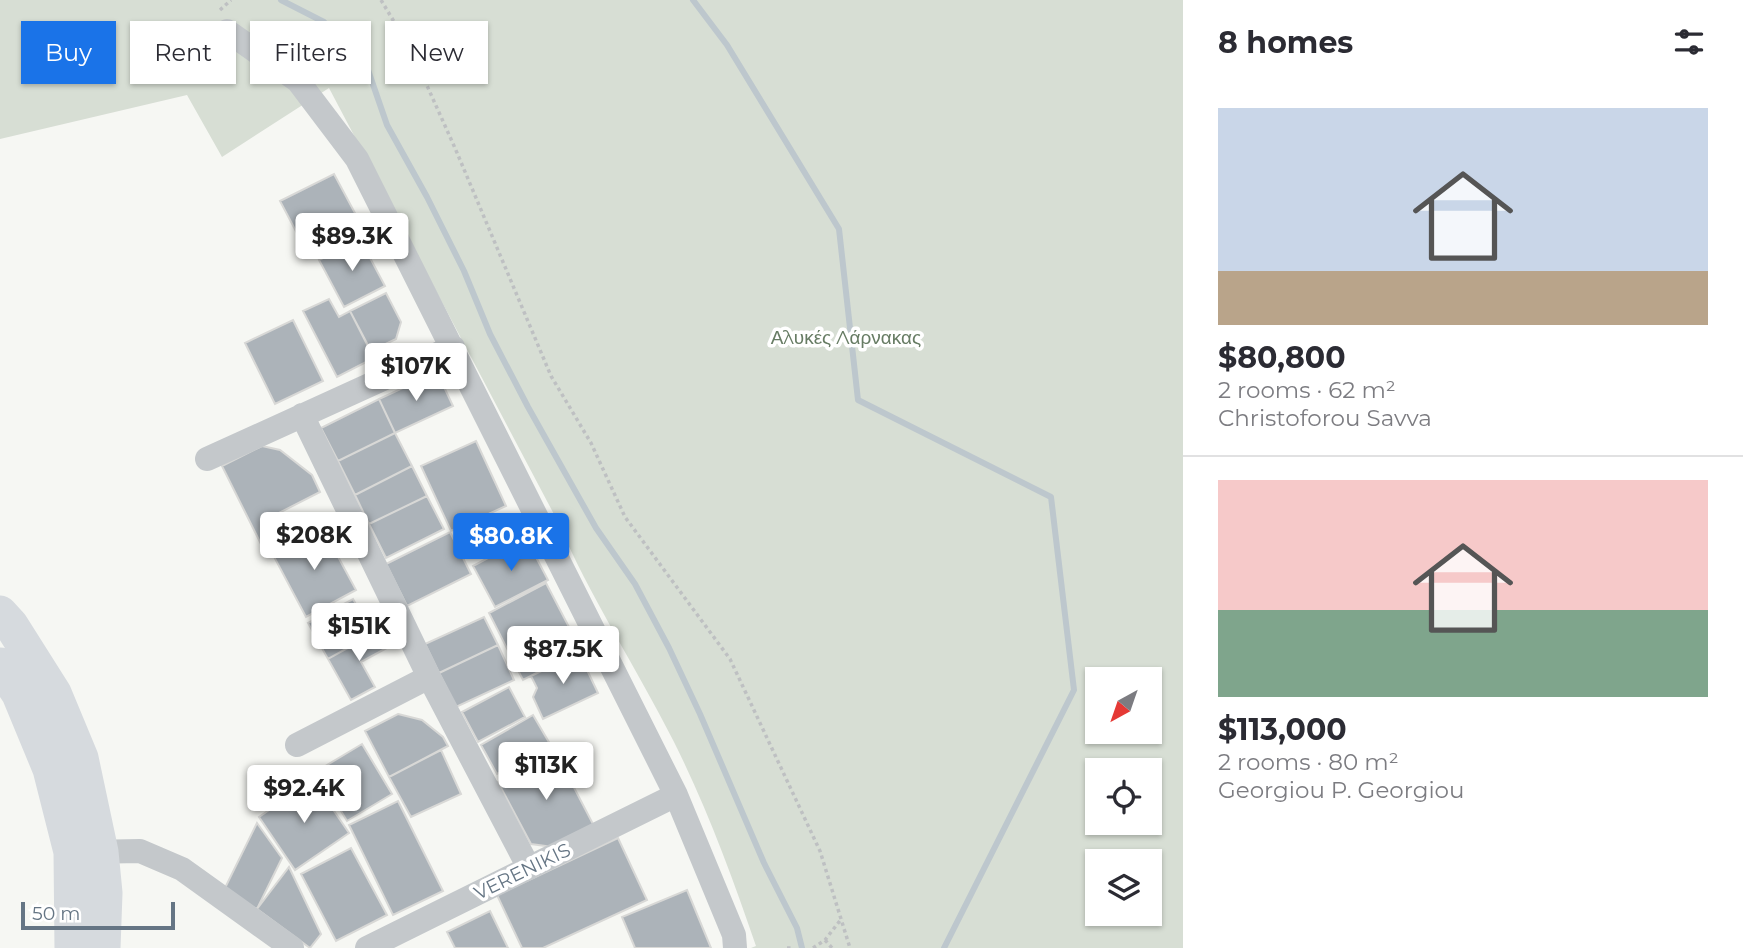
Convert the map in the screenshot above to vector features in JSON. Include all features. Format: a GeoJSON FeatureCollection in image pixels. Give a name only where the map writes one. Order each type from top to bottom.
{"type":"FeatureCollection","features":[{"type":"Feature","properties":{"kind":"main road"},"geometry":{"type":"LineString","coordinates":[[0,613],[12,625],[54,692],[81,758],[86,852],[72,948]]}},
{"type":"Feature","properties":{"kind":"main road"},"geometry":{"type":"LineString","coordinates":[[0,665],[19,694],[105,893],[103,948]]}},
{"type":"Feature","properties":{"kind":"street"},"geometry":{"type":"LineString","coordinates":[[236,37],[298,81],[357,159],[676,795],[734,935],[735,948]]}},
{"type":"Feature","properties":{"kind":"street"},"geometry":{"type":"LineString","coordinates":[[206,459],[453,347]]}},
{"type":"Feature","properties":{"kind":"street"},"geometry":{"type":"LineString","coordinates":[[302,415],[429,677],[529,868]]}},
{"type":"Feature","properties":{"kind":"street"},"geometry":{"type":"LineString","coordinates":[[296,745],[429,677]]}},
{"type":"Feature","properties":{"kind":"street","name":"VERENIKIS"},"geometry":{"type":"LineString","coordinates":[[367,948],[676,795]]}},
{"type":"Feature","properties":{"kind":"street"},"geometry":{"type":"LineString","coordinates":[[86,852],[140,851],[182,869],[292,948]]}},
{"type":"Feature","properties":{"kind":"path"},"geometry":{"type":"LineString","coordinates":[[381,0],[417,62],[551,376],[592,443],[625,517],[730,659],[820,851],[850,948]]}},
{"type":"Feature","properties":{"kind":"path"},"geometry":{"type":"LineString","coordinates":[[813,948],[825,940],[842,918]]}},
{"type":"Feature","properties":{"kind":"path"},"geometry":{"type":"LineString","coordinates":[[825,940],[832,948]]}},
{"type":"Feature","properties":{"kind":"path"},"geometry":{"type":"LineString","coordinates":[[787,948],[793,948]]}},
{"type":"Feature","properties":{"kind":"green space","name":"Αλυκές Λάρνακας"},"geometry":{"type":"Polygon","coordinates":[[[0,0],[1183,0],[1183,948],[751,948],[756,946],[728,868],[674,742],[584,577],[557,520],[329,88],[222,157],[187,95],[0,139],[0,0]]]}},
{"type":"Feature","properties":{"kind":"building"},"geometry":{"type":"Polygon","coordinates":[[[334,174],[363,228],[309,256],[280,201],[334,174]]]}},
{"type":"Feature","properties":{"kind":"building"},"geometry":{"type":"Polygon","coordinates":[[[360,239],[385,286],[344,307],[319,260],[360,239]]]}},
{"type":"Feature","properties":{"kind":"building"},"geometry":{"type":"Polygon","coordinates":[[[386,293],[401,322],[396,339],[371,351],[350,311],[386,293]]]}},
{"type":"Feature","properties":{"kind":"building"},"geometry":{"type":"Polygon","coordinates":[[[329,299],[339,317],[350,311],[374,358],[337,377],[303,311],[329,299]]]}},
{"type":"Feature","properties":{"kind":"building"},"geometry":{"type":"Polygon","coordinates":[[[293,320],[323,381],[275,404],[245,343],[293,320]]]}},
{"type":"Feature","properties":{"kind":"building"},"geometry":{"type":"Polygon","coordinates":[[[437,372],[453,406],[395,433],[379,399],[437,372]]]}},
{"type":"Feature","properties":{"kind":"building"},"geometry":{"type":"Polygon","coordinates":[[[379,399],[395,433],[338,461],[321,428],[379,399]]]}},
{"type":"Feature","properties":{"kind":"building"},"geometry":{"type":"Polygon","coordinates":[[[395,433],[412,466],[355,495],[338,461],[395,433]]]}},
{"type":"Feature","properties":{"kind":"building"},"geometry":{"type":"Polygon","coordinates":[[[476,441],[506,506],[451,531],[421,466],[476,441]]]}},
{"type":"Feature","properties":{"kind":"building"},"geometry":{"type":"Polygon","coordinates":[[[262,446],[280,450],[312,475],[320,492],[271,517],[282,540],[264,550],[222,466],[262,446]]]}},
{"type":"Feature","properties":{"kind":"building"},"geometry":{"type":"Polygon","coordinates":[[[412,466],[427,496],[369,524],[355,495],[412,466]]]}},
{"type":"Feature","properties":{"kind":"building"},"geometry":{"type":"Polygon","coordinates":[[[427,496],[444,529],[386,558],[369,524],[427,496]]]}},
{"type":"Feature","properties":{"kind":"building"},"geometry":{"type":"Polygon","coordinates":[[[322,527],[356,590],[306,617],[272,553],[322,527]]]}},
{"type":"Feature","properties":{"kind":"building"},"geometry":{"type":"Polygon","coordinates":[[[450,532],[471,574],[407,606],[386,564],[450,532]]]}},
{"type":"Feature","properties":{"kind":"building"},"geometry":{"type":"Polygon","coordinates":[[[526,538],[548,580],[495,607],[473,566],[526,538]]]}},
{"type":"Feature","properties":{"kind":"building"},"geometry":{"type":"Polygon","coordinates":[[[546,583],[581,650],[523,680],[489,613],[546,583]]]}},
{"type":"Feature","properties":{"kind":"building"},"geometry":{"type":"Polygon","coordinates":[[[353,599],[373,634],[328,659],[308,623],[353,599]]]}},
{"type":"Feature","properties":{"kind":"building"},"geometry":{"type":"Polygon","coordinates":[[[484,617],[498,645],[439,673],[425,644],[484,617]]]}},
{"type":"Feature","properties":{"kind":"building"},"geometry":{"type":"Polygon","coordinates":[[[385,627],[394,644],[361,662],[375,687],[351,700],[328,659],[385,627]]]}},
{"type":"Feature","properties":{"kind":"building"},"geometry":{"type":"Polygon","coordinates":[[[498,645],[514,680],[456,707],[439,673],[498,645]]]}},
{"type":"Feature","properties":{"kind":"building"},"geometry":{"type":"Polygon","coordinates":[[[579,653],[598,693],[543,719],[533,697],[537,688],[531,676],[579,653]]]}},
{"type":"Feature","properties":{"kind":"building"},"geometry":{"type":"Polygon","coordinates":[[[509,687],[525,717],[478,742],[462,712],[509,687]]]}},
{"type":"Feature","properties":{"kind":"building"},"geometry":{"type":"Polygon","coordinates":[[[398,714],[422,720],[443,737],[448,746],[389,777],[365,731],[398,714]]]}},
{"type":"Feature","properties":{"kind":"building"},"geometry":{"type":"Polygon","coordinates":[[[533,715],[550,744],[497,774],[481,745],[533,715]]]}},
{"type":"Feature","properties":{"kind":"building"},"geometry":{"type":"Polygon","coordinates":[[[362,744],[392,794],[347,821],[317,771],[362,744]]]}},
{"type":"Feature","properties":{"kind":"building"},"geometry":{"type":"Polygon","coordinates":[[[441,750],[461,794],[411,817],[389,777],[441,750]]]}},
{"type":"Feature","properties":{"kind":"building"},"geometry":{"type":"Polygon","coordinates":[[[555,751],[594,826],[553,847],[531,844],[498,782],[555,751]]]}},
{"type":"Feature","properties":{"kind":"building"},"geometry":{"type":"Polygon","coordinates":[[[313,780],[349,833],[295,870],[259,817],[313,780]]]}},
{"type":"Feature","properties":{"kind":"building"},"geometry":{"type":"Polygon","coordinates":[[[398,801],[443,891],[393,915],[349,825],[398,801]]]}},
{"type":"Feature","properties":{"kind":"building"},"geometry":{"type":"Polygon","coordinates":[[[257,823],[282,858],[257,909],[223,892],[257,823]]]}},
{"type":"Feature","properties":{"kind":"building"},"geometry":{"type":"Polygon","coordinates":[[[618,838],[647,900],[543,948],[522,948],[497,895],[618,838]]]}},
{"type":"Feature","properties":{"kind":"building"},"geometry":{"type":"Polygon","coordinates":[[[351,848],[387,915],[336,941],[301,874],[351,848]]]}},
{"type":"Feature","properties":{"kind":"building"},"geometry":{"type":"Polygon","coordinates":[[[289,867],[321,934],[310,948],[257,909],[289,867]]]}},
{"type":"Feature","properties":{"kind":"building"},"geometry":{"type":"Polygon","coordinates":[[[687,890],[711,948],[635,948],[622,917],[687,890]]]}},
{"type":"Feature","properties":{"kind":"building"},"geometry":{"type":"Polygon","coordinates":[[[490,911],[508,948],[455,948],[447,932],[490,911]]]}},
{"type":"Feature","properties":{"kind":"waterway"},"geometry":{"type":"LineString","coordinates":[[281,0],[324,22],[367,67],[387,125],[464,271],[490,334],[596,528],[635,584],[669,648],[764,863],[797,928],[802,948]]}},
{"type":"Feature","properties":{"kind":"waterway"},"geometry":{"type":"LineString","coordinates":[[693,0],[727,45],[839,229],[858,400],[1051,497],[1074,690],[944,948]]}}]}
